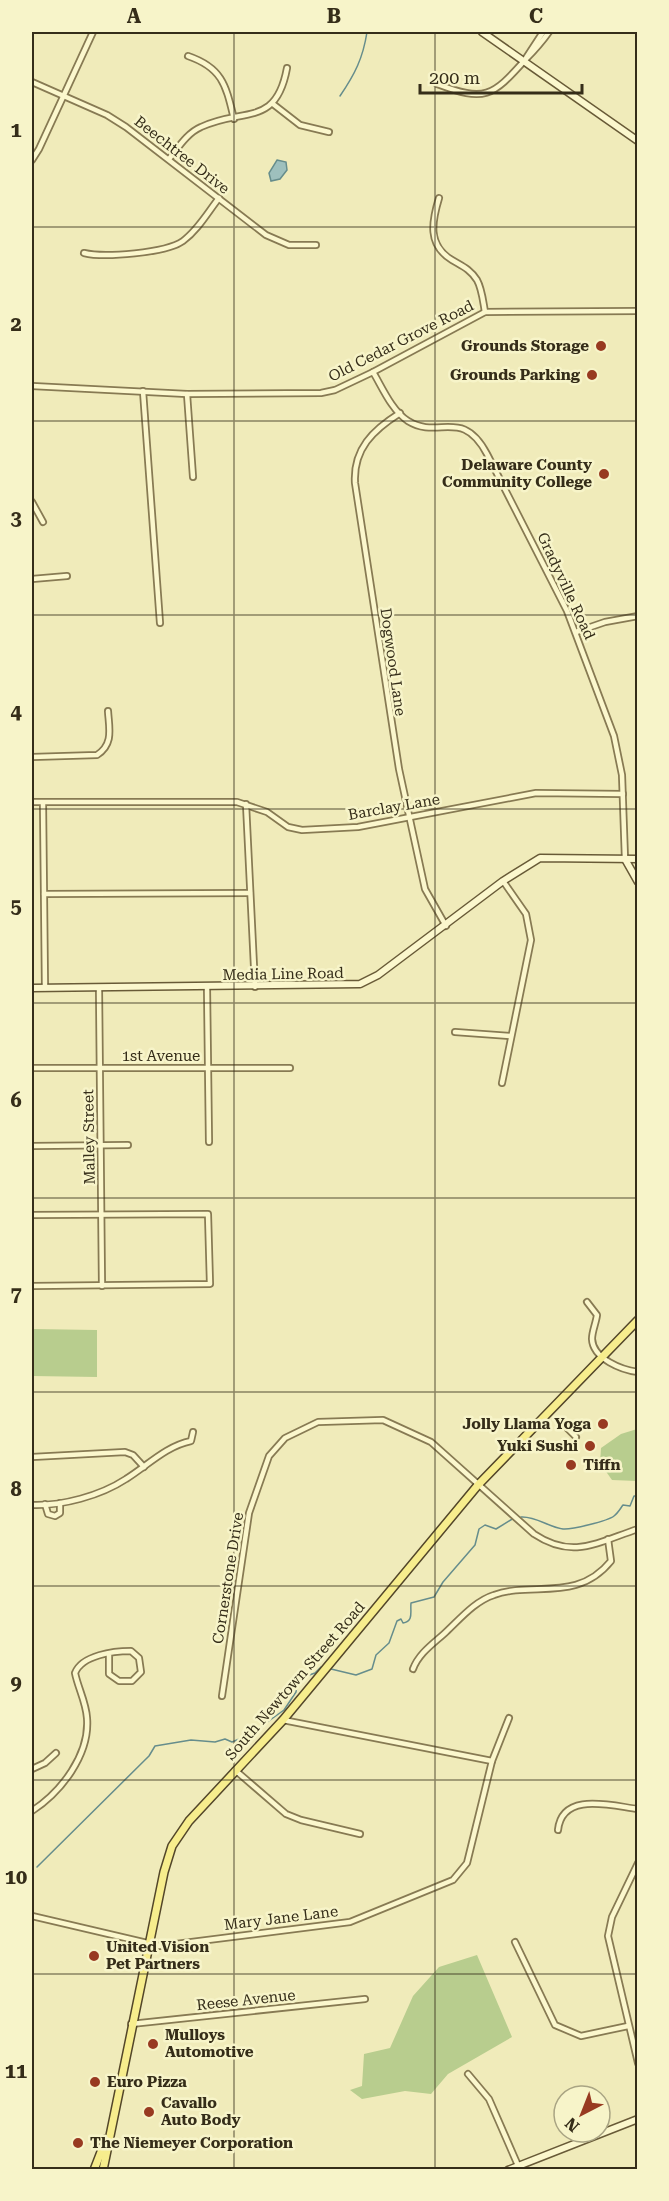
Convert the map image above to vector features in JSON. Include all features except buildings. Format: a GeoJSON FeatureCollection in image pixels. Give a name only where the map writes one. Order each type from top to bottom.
{"type":"FeatureCollection","features":[{"type":"Feature","properties":{"kind":"main road"},"geometry":{"type":"LineString","coordinates":[[482,32],[638,141]]}},
{"type":"Feature","properties":{"kind":"main road","name":"Media Line Road"},"geometry":{"type":"LineString","coordinates":[[32,988],[360,984],[378,975],[503,881],[540,858],[638,859]]}},
{"type":"Feature","properties":{"kind":"main road","name":"Gradyville Road"},"geometry":{"type":"LineString","coordinates":[[626,859],[638,882]]}},
{"type":"Feature","properties":{"kind":"main road","name":"South Newtown Street Road"},"geometry":{"type":"LineString","coordinates":[[109,2131],[172,1846],[183,1827],[283,1720],[478,1485],[638,1320]]}},
{"type":"Feature","properties":{"kind":"main road"},"geometry":{"type":"LineString","coordinates":[[508,2169],[519,2167],[638,2119]]}},
{"type":"Feature","properties":{"kind":"main road"},"geometry":{"type":"LineString","coordinates":[[94,2169],[109,2131]]}},
{"type":"Feature","properties":{"kind":"main road"},"geometry":{"type":"LineString","coordinates":[[103,2169],[109,2131]]}},
{"type":"Feature","properties":{"kind":"street"},"geometry":{"type":"LineString","coordinates":[[32,160],[93,32]]}},
{"type":"Feature","properties":{"kind":"street"},"geometry":{"type":"LineString","coordinates":[[525,61],[543,32]]}},
{"type":"Feature","properties":{"kind":"street"},"geometry":{"type":"LineString","coordinates":[[437,84],[466,94],[489,92],[511,79],[549,32]]}},
{"type":"Feature","properties":{"kind":"street"},"geometry":{"type":"LineString","coordinates":[[188,56],[203,61],[221,77],[234,119]]}},
{"type":"Feature","properties":{"kind":"street"},"geometry":{"type":"LineString","coordinates":[[169,159],[194,130],[211,123],[258,113],[273,104],[282,89],[287,68]]}},
{"type":"Feature","properties":{"kind":"street","name":"Beechtree Drive"},"geometry":{"type":"LineString","coordinates":[[32,82],[117,121],[278,241],[290,245],[316,245]]}},
{"type":"Feature","properties":{"kind":"street"},"geometry":{"type":"LineString","coordinates":[[273,104],[290,120],[328,132]]}},
{"type":"Feature","properties":{"kind":"street"},"geometry":{"type":"LineString","coordinates":[[84,253],[99,257],[168,247],[181,242],[192,233],[219,198]]}},
{"type":"Feature","properties":{"kind":"street"},"geometry":{"type":"LineString","coordinates":[[439,198],[432,220],[436,244],[443,254],[463,266],[476,278],[484,312]]}},
{"type":"Feature","properties":{"kind":"street","name":"Old Cedar Grove Road"},"geometry":{"type":"LineString","coordinates":[[32,386],[187,394],[321,393],[335,390],[373,372],[484,312],[638,311]]}},
{"type":"Feature","properties":{"kind":"street"},"geometry":{"type":"LineString","coordinates":[[373,372],[400,413]]}},
{"type":"Feature","properties":{"kind":"street"},"geometry":{"type":"LineString","coordinates":[[143,392],[160,623]]}},
{"type":"Feature","properties":{"kind":"street"},"geometry":{"type":"LineString","coordinates":[[187,394],[193,477]]}},
{"type":"Feature","properties":{"kind":"street","name":"Gradyville Road"},"geometry":{"type":"LineString","coordinates":[[400,413],[419,426],[447,425],[463,429],[482,444],[576,632],[614,736],[620,757],[626,859]]}},
{"type":"Feature","properties":{"kind":"street","name":"Dogwood Lane"},"geometry":{"type":"LineString","coordinates":[[400,413],[370,435],[357,457],[354,475],[390,720],[409,817],[424,889],[446,926]]}},
{"type":"Feature","properties":{"kind":"street"},"geometry":{"type":"LineString","coordinates":[[32,502],[43,522]]}},
{"type":"Feature","properties":{"kind":"street"},"geometry":{"type":"LineString","coordinates":[[32,579],[67,576]]}},
{"type":"Feature","properties":{"kind":"street"},"geometry":{"type":"LineString","coordinates":[[576,632],[605,622],[638,616]]}},
{"type":"Feature","properties":{"kind":"street"},"geometry":{"type":"LineString","coordinates":[[32,757],[90,756],[104,750],[110,740],[108,711]]}},
{"type":"Feature","properties":{"kind":"street","name":"Barclay Lane"},"geometry":{"type":"LineString","coordinates":[[32,802],[226,801],[246,804],[267,812],[296,830],[358,827],[529,794],[623,794]]}},
{"type":"Feature","properties":{"kind":"street"},"geometry":{"type":"LineString","coordinates":[[43,803],[45,988]]}},
{"type":"Feature","properties":{"kind":"street"},"geometry":{"type":"LineString","coordinates":[[246,804],[255,987]]}},
{"type":"Feature","properties":{"kind":"street"},"geometry":{"type":"LineString","coordinates":[[502,1083],[531,940],[526,914],[503,881]]}},
{"type":"Feature","properties":{"kind":"street"},"geometry":{"type":"LineString","coordinates":[[44,894],[250,893]]}},
{"type":"Feature","properties":{"kind":"street"},"geometry":{"type":"LineString","coordinates":[[207,987],[208,1142]]}},
{"type":"Feature","properties":{"kind":"street","name":"Malley Street"},"geometry":{"type":"LineString","coordinates":[[99,988],[102,1286]]}},
{"type":"Feature","properties":{"kind":"street"},"geometry":{"type":"LineString","coordinates":[[454,1032],[510,1036]]}},
{"type":"Feature","properties":{"kind":"street","name":"1st Avenue"},"geometry":{"type":"LineString","coordinates":[[32,1068],[290,1068]]}},
{"type":"Feature","properties":{"kind":"street"},"geometry":{"type":"LineString","coordinates":[[32,1146],[128,1145]]}},
{"type":"Feature","properties":{"kind":"street"},"geometry":{"type":"LineString","coordinates":[[32,1215],[208,1214],[210,1284],[32,1286]]}},
{"type":"Feature","properties":{"kind":"street"},"geometry":{"type":"LineString","coordinates":[[587,1302],[597,1315],[592,1341],[603,1357],[615,1367],[638,1372]]}},
{"type":"Feature","properties":{"kind":"street","name":"Cornerstone Drive"},"geometry":{"type":"LineString","coordinates":[[222,1696],[249,1513],[269,1456],[285,1438],[318,1422],[383,1420],[431,1442],[549,1545],[569,1549],[588,1547],[638,1529]]}},
{"type":"Feature","properties":{"kind":"street"},"geometry":{"type":"LineString","coordinates":[[563,1425],[576,1437]]}},
{"type":"Feature","properties":{"kind":"street"},"geometry":{"type":"LineString","coordinates":[[32,1505],[60,1503],[111,1487],[168,1450],[190,1441],[193,1432]]}},
{"type":"Feature","properties":{"kind":"street"},"geometry":{"type":"LineString","coordinates":[[32,1457],[125,1452],[133,1455],[144,1467]]}},
{"type":"Feature","properties":{"kind":"street"},"geometry":{"type":"LineString","coordinates":[[45,1504],[48,1514],[55,1516],[60,1513],[60,1503]]}},
{"type":"Feature","properties":{"kind":"street"},"geometry":{"type":"LineString","coordinates":[[413,1670],[418,1657],[474,1607],[490,1596],[508,1591],[566,1588],[600,1572],[611,1562],[608,1539]]}},
{"type":"Feature","properties":{"kind":"street"},"geometry":{"type":"LineString","coordinates":[[32,1811],[62,1784],[84,1744],[87,1717],[76,1681],[76,1669],[83,1661],[122,1651],[136,1654],[141,1665],[137,1677],[126,1683],[112,1678],[108,1668],[109,1655]]}},
{"type":"Feature","properties":{"kind":"street","name":"Mary Jane Lane"},"geometry":{"type":"LineString","coordinates":[[32,1916],[160,1946],[350,1922],[453,1880],[467,1863],[492,1761],[509,1718]]}},
{"type":"Feature","properties":{"kind":"street"},"geometry":{"type":"LineString","coordinates":[[283,1720],[492,1761]]}},
{"type":"Feature","properties":{"kind":"street"},"geometry":{"type":"LineString","coordinates":[[32,1769],[45,1763],[56,1752]]}},
{"type":"Feature","properties":{"kind":"street"},"geometry":{"type":"LineString","coordinates":[[236,1770],[286,1814],[301,1820],[360,1834]]}},
{"type":"Feature","properties":{"kind":"street"},"geometry":{"type":"LineString","coordinates":[[558,1830],[559,1822],[570,1809],[580,1804],[638,1809]]}},
{"type":"Feature","properties":{"kind":"street"},"geometry":{"type":"LineString","coordinates":[[638,1863],[612,1917],[608,1936],[638,2063]]}},
{"type":"Feature","properties":{"kind":"street"},"geometry":{"type":"LineString","coordinates":[[515,1942],[555,2025],[580,2036],[628,2026]]}},
{"type":"Feature","properties":{"kind":"street","name":"Reese Avenue"},"geometry":{"type":"LineString","coordinates":[[131,2024],[365,1999]]}},
{"type":"Feature","properties":{"kind":"street"},"geometry":{"type":"LineString","coordinates":[[468,2074],[489,2099],[519,2167]]}},
{"type":"Feature","properties":{"kind":"green space"},"geometry":{"type":"Polygon","coordinates":[[[32,1329],[97,1330],[97,1377],[32,1376],[32,1329]]]}},
{"type":"Feature","properties":{"kind":"green space"},"geometry":{"type":"Polygon","coordinates":[[[637,1429],[637,1481],[612,1480],[600,1463],[601,1448],[621,1434],[637,1429]]]}},
{"type":"Feature","properties":{"kind":"green space"},"geometry":{"type":"Polygon","coordinates":[[[477,1955],[512,2037],[448,2074],[431,2094],[405,2091],[362,2099],[350,2090],[362,2086],[364,2054],[390,2048],[413,1996],[439,1967],[477,1955]]]}},
{"type":"Feature","properties":{"kind":"water"},"geometry":{"type":"Polygon","coordinates":[[[277,160],[286,162],[287,170],[280,179],[271,181],[269,173],[277,160]]]}},
{"type":"Feature","properties":{"kind":"waterway"},"geometry":{"type":"LineString","coordinates":[[340,96],[358,66],[367,32]]}},
{"type":"Feature","properties":{"kind":"waterway"},"geometry":{"type":"LineString","coordinates":[[521,1517],[532,1518],[558,1528],[573,1528],[610,1518],[617,1514],[623,1505],[630,1506],[634,1496],[638,1496]]}},
{"type":"Feature","properties":{"kind":"waterway"},"geometry":{"type":"LineString","coordinates":[[331,1669],[356,1675],[372,1669],[376,1655],[389,1643],[397,1621],[401,1619],[403,1623],[409,1620],[411,1603],[434,1597],[443,1582],[475,1545],[479,1529],[485,1525],[496,1529],[514,1518]]}},
{"type":"Feature","properties":{"kind":"waterway"},"geometry":{"type":"LineString","coordinates":[[259,1728],[284,1710],[296,1692],[298,1679],[315,1673],[321,1667]]}},
{"type":"Feature","properties":{"kind":"waterway"},"geometry":{"type":"LineString","coordinates":[[37,1867],[149,1756],[155,1746],[191,1740],[215,1742],[225,1739],[232,1742],[254,1733]]}},
{"type":"Feature","properties":{"kind":"place","name":"Grounds Storage"},"geometry":{"type":"Point","coordinates":[601,346]}},
{"type":"Feature","properties":{"kind":"place","name":"Grounds Parking"},"geometry":{"type":"Point","coordinates":[592,375]}},
{"type":"Feature","properties":{"kind":"place","name":"Delaware County Community College"},"geometry":{"type":"Point","coordinates":[604,474]}},
{"type":"Feature","properties":{"kind":"place","name":"Jolly Llama Yoga"},"geometry":{"type":"Point","coordinates":[603,1424]}},
{"type":"Feature","properties":{"kind":"place","name":"Yuki Sushi"},"geometry":{"type":"Point","coordinates":[590,1446]}},
{"type":"Feature","properties":{"kind":"place","name":"Tiffn"},"geometry":{"type":"Point","coordinates":[571,1465]}},
{"type":"Feature","properties":{"kind":"place","name":"United Vision Pet Partners"},"geometry":{"type":"Point","coordinates":[94,1956]}},
{"type":"Feature","properties":{"kind":"place","name":"Mulloys Automotive"},"geometry":{"type":"Point","coordinates":[153,2044]}},
{"type":"Feature","properties":{"kind":"place","name":"Euro Pizza"},"geometry":{"type":"Point","coordinates":[95,2082]}},
{"type":"Feature","properties":{"kind":"place","name":"Cavallo Auto Body"},"geometry":{"type":"Point","coordinates":[149,2112]}},
{"type":"Feature","properties":{"kind":"place","name":"The Niemeyer Corporation"},"geometry":{"type":"Point","coordinates":[78,2143]}}]}
